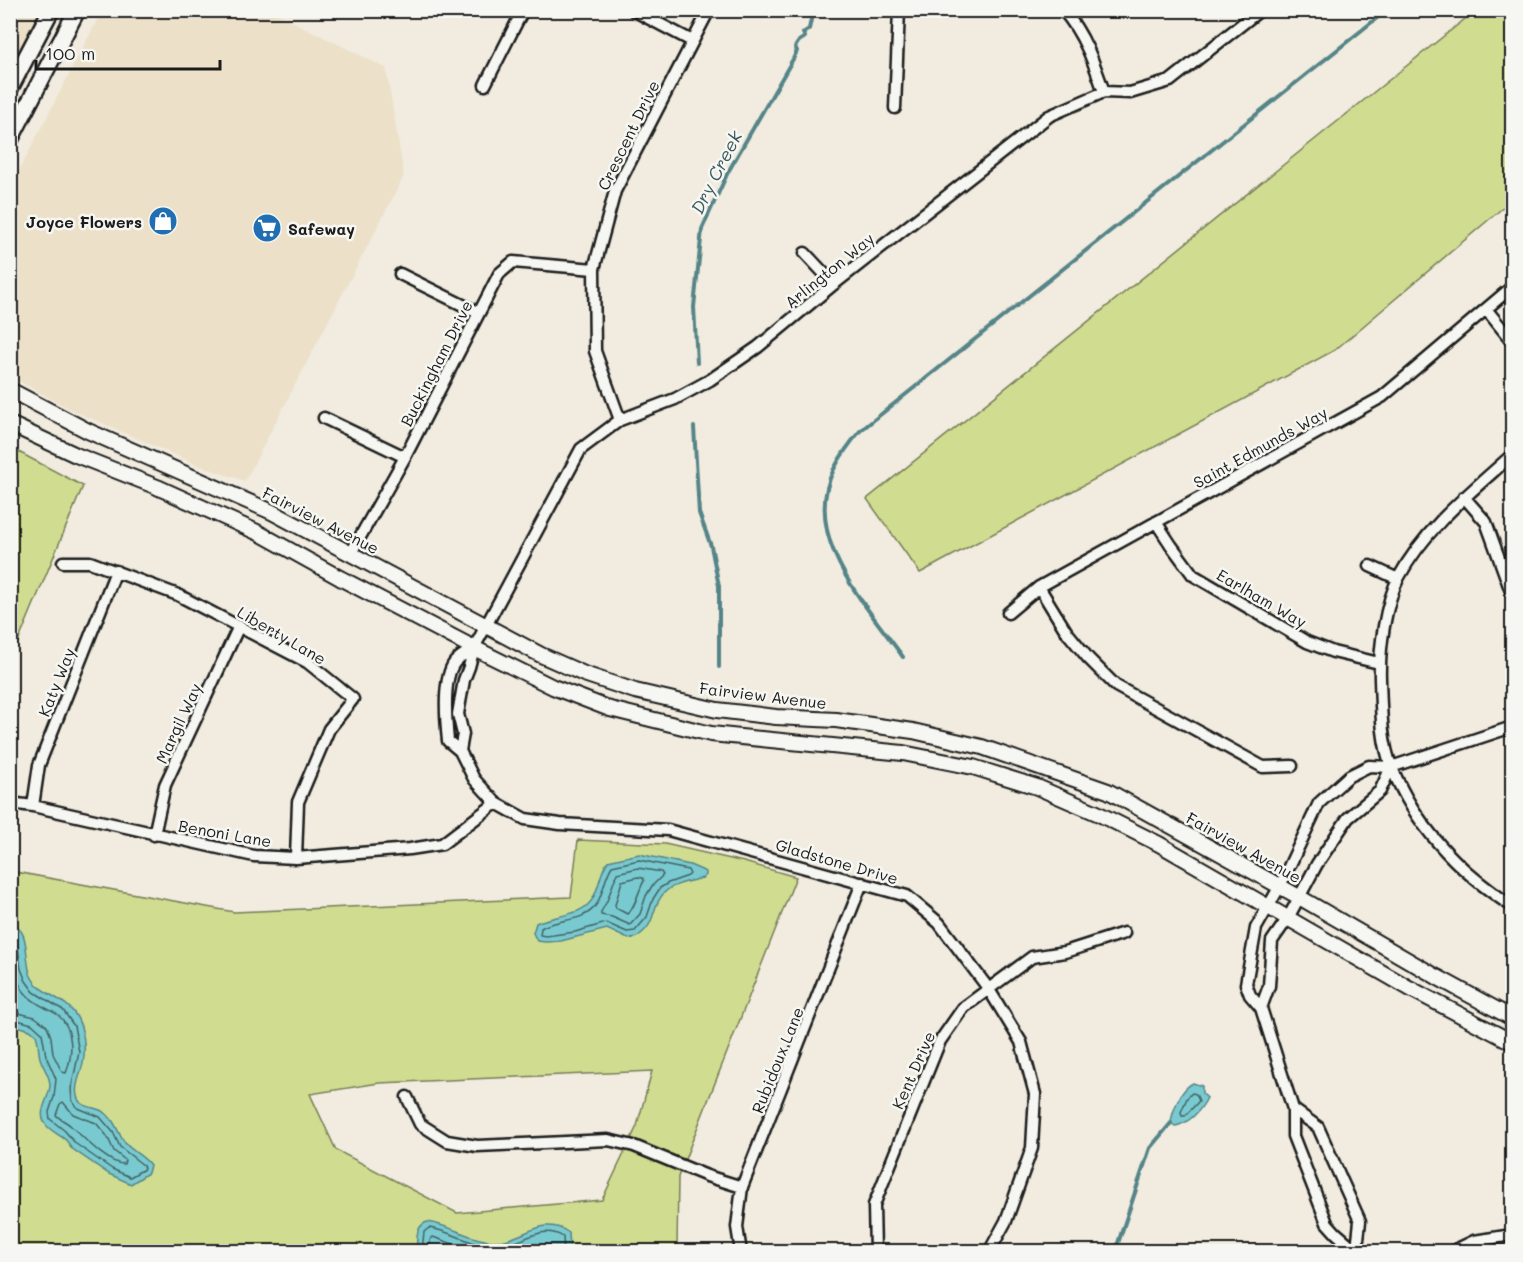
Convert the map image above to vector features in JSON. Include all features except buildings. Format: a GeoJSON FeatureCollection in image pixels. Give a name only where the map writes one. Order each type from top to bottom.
{"type":"FeatureCollection","features":[{"type":"Feature","properties":{"kind":"main road"},"geometry":{"type":"LineString","coordinates":[[10,88],[51,10]]}},
{"type":"Feature","properties":{"kind":"main road"},"geometry":{"type":"LineString","coordinates":[[10,140],[77,10]]}},
{"type":"Feature","properties":{"kind":"street"},"geometry":{"type":"LineString","coordinates":[[485,85],[523,10]]}},
{"type":"Feature","properties":{"kind":"street"},"geometry":{"type":"LineString","coordinates":[[633,10],[692,41]]}},
{"type":"Feature","properties":{"kind":"street","name":"Crescent Drive"},"geometry":{"type":"LineString","coordinates":[[620,420],[595,351],[594,269],[615,191],[709,10]]}},
{"type":"Feature","properties":{"kind":"street"},"geometry":{"type":"LineString","coordinates":[[894,108],[899,10]]}},
{"type":"Feature","properties":{"kind":"street"},"geometry":{"type":"LineString","coordinates":[[1063,10],[1073,21],[1092,57],[1104,92]]}},
{"type":"Feature","properties":{"kind":"street","name":"Arlington Way"},"geometry":{"type":"LineString","coordinates":[[474,648],[580,449],[620,420],[675,399],[710,380],[758,346],[1049,116],[1104,92],[1130,93],[1170,81],[1260,10]]}},
{"type":"Feature","properties":{"kind":"street"},"geometry":{"type":"LineString","coordinates":[[805,253],[834,284]]}},
{"type":"Feature","properties":{"kind":"street","name":"Buckingham Drive"},"geometry":{"type":"LineString","coordinates":[[351,553],[405,457],[499,274],[513,262],[594,269]]}},
{"type":"Feature","properties":{"kind":"street"},"geometry":{"type":"LineString","coordinates":[[400,274],[479,312]]}},
{"type":"Feature","properties":{"kind":"street","name":"Saint Edmunds Way"},"geometry":{"type":"LineString","coordinates":[[1008,613],[1039,587],[1382,397],[1512,287]]}},
{"type":"Feature","properties":{"kind":"street"},"geometry":{"type":"LineString","coordinates":[[1485,309],[1512,341]]}},
{"type":"Feature","properties":{"kind":"street","name":"Fairview Avenue"},"geometry":{"type":"LineString","coordinates":[[10,390],[88,431],[272,512],[541,655],[584,674],[635,691],[717,710],[776,717],[836,720],[913,731],[982,747],[1108,790],[1280,886],[1437,978],[1512,1018]]}},
{"type":"Feature","properties":{"kind":"street"},"geometry":{"type":"LineString","coordinates":[[324,417],[405,457]]}},
{"type":"Feature","properties":{"kind":"street"},"geometry":{"type":"LineString","coordinates":[[10,424],[76,455],[260,532],[340,578],[474,648],[553,687],[610,709],[711,734],[903,753],[973,767],[1037,787],[1097,813],[1159,844],[1409,988],[1512,1042]]}},
{"type":"Feature","properties":{"kind":"street"},"geometry":{"type":"LineString","coordinates":[[1512,454],[1439,521],[1398,579],[1384,624],[1379,663],[1381,719],[1391,767],[1417,814],[1446,854],[1484,888],[1512,906]]}},
{"type":"Feature","properties":{"kind":"street"},"geometry":{"type":"LineString","coordinates":[[1464,497],[1486,522],[1512,594]]}},
{"type":"Feature","properties":{"kind":"street","name":"Earlham Way"},"geometry":{"type":"LineString","coordinates":[[1156,522],[1193,575],[1307,642],[1333,652],[1379,663]]}},
{"type":"Feature","properties":{"kind":"street","name":"Liberty Lane"},"geometry":{"type":"LineString","coordinates":[[63,562],[90,561],[178,595],[307,662],[353,699],[329,729],[298,802],[296,858]]}},
{"type":"Feature","properties":{"kind":"street"},"geometry":{"type":"LineString","coordinates":[[1370,566],[1398,579]]}},
{"type":"Feature","properties":{"kind":"street","name":"Katy Way"},"geometry":{"type":"LineString","coordinates":[[33,806],[39,765],[116,571]]}},
{"type":"Feature","properties":{"kind":"street"},"geometry":{"type":"LineString","coordinates":[[1039,587],[1073,640],[1116,686],[1263,766],[1292,766]]}},
{"type":"Feature","properties":{"kind":"street","name":"Margil Way"},"geometry":{"type":"LineString","coordinates":[[154,835],[165,785],[239,626]]}},
{"type":"Feature","properties":{"kind":"street","name":"Gladstone Drive"},"geometry":{"type":"LineString","coordinates":[[474,648],[454,663],[448,681],[446,713],[448,741],[460,751],[474,779],[496,803],[525,819],[560,824],[668,830],[907,896],[939,922],[988,988],[1022,1042],[1035,1094],[1032,1148],[1006,1221],[989,1251]]}},
{"type":"Feature","properties":{"kind":"street","name":"Gladstone Drive"},"geometry":{"type":"LineString","coordinates":[[460,751],[463,734],[458,714],[464,680],[470,667],[474,648]]}},
{"type":"Feature","properties":{"kind":"street"},"geometry":{"type":"LineString","coordinates":[[446,713],[458,714]]}},
{"type":"Feature","properties":{"kind":"street"},"geometry":{"type":"LineString","coordinates":[[1358,1250],[1327,1223],[1293,1136],[1293,1108],[1261,1008],[1250,995],[1246,984],[1256,928],[1280,886],[1319,803],[1349,776],[1369,766],[1391,767],[1512,727]]}},
{"type":"Feature","properties":{"kind":"street"},"geometry":{"type":"LineString","coordinates":[[1261,1008],[1269,986],[1272,941],[1288,918],[1317,864],[1348,818],[1380,791],[1391,767]]}},
{"type":"Feature","properties":{"kind":"street","name":"Benoni Lane"},"geometry":{"type":"LineString","coordinates":[[10,803],[33,806],[254,856],[296,858],[410,849],[442,844],[496,803]]}},
{"type":"Feature","properties":{"kind":"street","name":"Rubidoux Lane"},"geometry":{"type":"LineString","coordinates":[[741,1251],[737,1227],[742,1187],[862,883]]}},
{"type":"Feature","properties":{"kind":"street","name":"Kent Drive"},"geometry":{"type":"LineString","coordinates":[[875,1251],[874,1205],[940,1041],[963,1008],[1032,957],[1065,952],[1124,933]]}},
{"type":"Feature","properties":{"kind":"street"},"geometry":{"type":"LineString","coordinates":[[407,1097],[420,1124],[447,1142],[477,1146],[608,1140],[634,1146],[707,1176],[742,1187]]}},
{"type":"Feature","properties":{"kind":"street"},"geometry":{"type":"LineString","coordinates":[[1293,1108],[1318,1127],[1360,1221],[1358,1250]]}},
{"type":"Feature","properties":{"kind":"street"},"geometry":{"type":"LineString","coordinates":[[1451,1251],[1474,1241],[1512,1235]]}},
{"type":"Feature","properties":{"kind":"shaded area"},"geometry":{"type":"Polygon","coordinates":[[[10,11],[40,11],[11,67],[10,11]]]}},
{"type":"Feature","properties":{"kind":"shaded area"},"geometry":{"type":"Polygon","coordinates":[[[102,11],[271,11],[386,68],[404,176],[245,481],[200,466],[72,410],[11,377],[11,186],[102,11]]]}},
{"type":"Feature","properties":{"kind":"green space"},"geometry":{"type":"Polygon","coordinates":[[[1475,11],[1512,11],[1512,200],[1335,350],[920,573],[867,499],[1475,11]]]}},
{"type":"Feature","properties":{"kind":"green space"},"geometry":{"type":"Polygon","coordinates":[[[11,448],[83,486],[11,659],[11,448]]]}},
{"type":"Feature","properties":{"kind":"green space"},"geometry":{"type":"Polygon","coordinates":[[[578,840],[665,844],[744,862],[796,877],[678,1177],[677,1251],[11,1252],[10,871],[234,912],[571,897],[578,840]],[[652,1071],[379,1083],[310,1094],[336,1150],[457,1213],[602,1200],[637,1126],[652,1071]]]}},
{"type":"Feature","properties":{"kind":"water"},"geometry":{"type":"Polygon","coordinates":[[[639,854],[690,865],[706,872],[706,875],[703,878],[672,887],[664,893],[656,905],[647,928],[633,939],[607,929],[561,941],[537,941],[533,933],[536,923],[569,914],[590,903],[608,861],[639,854]]]}},
{"type":"Feature","properties":{"kind":"water"},"geometry":{"type":"Polygon","coordinates":[[[11,925],[22,932],[29,970],[35,982],[40,988],[70,1008],[80,1025],[84,1038],[84,1051],[77,1086],[78,1099],[82,1104],[107,1115],[126,1144],[150,1165],[148,1173],[131,1184],[109,1174],[71,1148],[66,1140],[44,1122],[42,1113],[50,1081],[40,1058],[36,1035],[30,1030],[11,1024],[11,925]]]}},
{"type":"Feature","properties":{"kind":"water"},"geometry":{"type":"Polygon","coordinates":[[[1193,1083],[1202,1086],[1202,1093],[1207,1098],[1194,1116],[1175,1126],[1171,1123],[1173,1112],[1181,1094],[1193,1083]]]}},
{"type":"Feature","properties":{"kind":"water"},"geometry":{"type":"Polygon","coordinates":[[[427,1222],[490,1241],[508,1239],[534,1229],[551,1226],[569,1233],[570,1251],[416,1251],[418,1230],[427,1222]]]}},
{"type":"Feature","properties":{"kind":"waterway","name":"Dry Creek"},"geometry":{"type":"LineString","coordinates":[[697,363],[694,307],[702,229],[728,172],[793,59],[797,51],[795,47],[805,37],[803,33],[809,29],[813,10]]}},
{"type":"Feature","properties":{"kind":"waterway"},"geometry":{"type":"LineString","coordinates":[[903,657],[856,593],[831,545],[825,520],[826,494],[834,469],[849,445],[860,431],[1387,10]]}},
{"type":"Feature","properties":{"kind":"waterway","name":"Dry Creek"},"geometry":{"type":"LineString","coordinates":[[694,427],[699,513],[711,546],[719,586],[719,667]]}},
{"type":"Feature","properties":{"kind":"waterway"},"geometry":{"type":"LineString","coordinates":[[1115,1252],[1150,1148],[1171,1123]]}},
{"type":"Feature","properties":{"kind":"place","name":"Joyce Flowers"},"geometry":{"type":"Point","coordinates":[163,221]}},
{"type":"Feature","properties":{"kind":"place","name":"Safeway"},"geometry":{"type":"Point","coordinates":[267,228]}}]}
